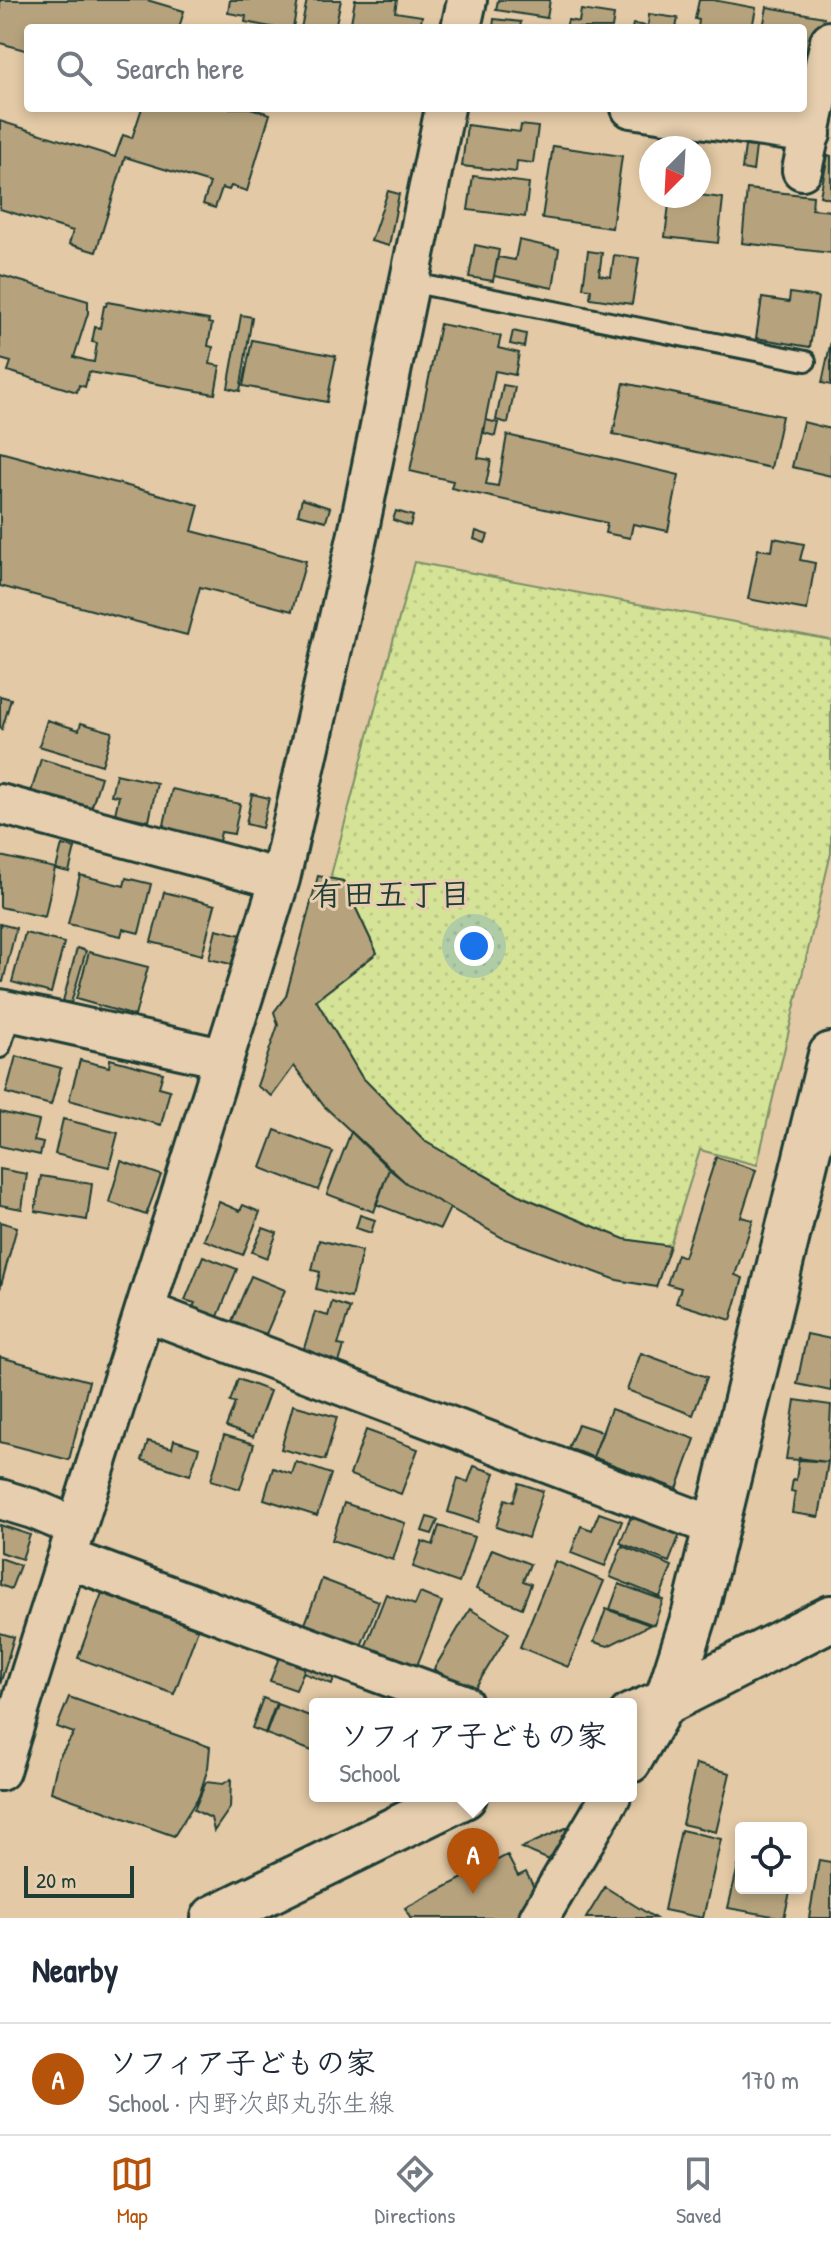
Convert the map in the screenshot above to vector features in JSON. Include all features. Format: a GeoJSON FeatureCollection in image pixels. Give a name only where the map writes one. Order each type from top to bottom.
{"type":"FeatureCollection","features":[{"type":"Feature","properties":{"kind":"street"},"geometry":{"type":"LineString","coordinates":[[462,24],[467,0]]}},
{"type":"Feature","properties":{"kind":"street"},"geometry":{"type":"LineString","coordinates":[[802,170],[830,41]]}},
{"type":"Feature","properties":{"kind":"street"},"geometry":{"type":"LineString","coordinates":[[3,1749],[145,1311],[280,879],[359,529],[444,112]]}},
{"type":"Feature","properties":{"kind":"street"},"geometry":{"type":"LineString","coordinates":[[659,112],[811,134]]}},
{"type":"Feature","properties":{"kind":"street"},"geometry":{"type":"LineString","coordinates":[[0,804],[280,879]]}},
{"type":"Feature","properties":{"kind":"street"},"geometry":{"type":"LineString","coordinates":[[6,1010],[222,1058]]}},
{"type":"Feature","properties":{"kind":"street"},"geometry":{"type":"LineString","coordinates":[[637,1745],[649,1709],[695,1613],[831,1055]]}},
{"type":"Feature","properties":{"kind":"street"},"geometry":{"type":"LineString","coordinates":[[145,1311],[716,1527]]}},
{"type":"Feature","properties":{"kind":"street"},"geometry":{"type":"LineString","coordinates":[[0,1499],[33,1509],[71,1542],[448,1698]]}},
{"type":"Feature","properties":{"kind":"street"},"geometry":{"type":"LineString","coordinates":[[649,1709],[831,1618]]}},
{"type":"Feature","properties":{"kind":"street"},"geometry":{"type":"LineString","coordinates":[[214,1918],[452,1802]]}},
{"type":"Feature","properties":{"kind":"street"},"geometry":{"type":"LineString","coordinates":[[539,1918],[607,1802]]}},
{"type":"Feature","properties":{"kind":"lane"},"geometry":{"type":"LineString","coordinates":[[409,282],[806,361]]}},
{"type":"Feature","properties":{"kind":"lane"},"geometry":{"type":"LineString","coordinates":[[0,1048],[6,1010]]}},
{"type":"Feature","properties":{"kind":"green space"},"geometry":{"type":"Polygon","coordinates":[[[414,562],[831,640],[831,853],[757,1165],[700,1150],[670,1246],[624,1239],[524,1197],[426,1142],[361,1076],[316,1000],[377,953],[343,881],[330,879],[414,562]]]}},
{"type":"Feature","properties":{"kind":"building"},"geometry":{"type":"Polygon","coordinates":[[[0,0],[147,0],[184,11],[180,24],[24,24],[24,50],[0,43],[0,0]]]}},
{"type":"Feature","properties":{"kind":"building"},"geometry":{"type":"Polygon","coordinates":[[[230,0],[298,0],[294,24],[255,24],[245,22],[246,16],[228,13],[230,0]]]}},
{"type":"Feature","properties":{"kind":"building"},"geometry":{"type":"Polygon","coordinates":[[[307,0],[341,0],[336,24],[302,24],[307,0]]]}},
{"type":"Feature","properties":{"kind":"building"},"geometry":{"type":"Polygon","coordinates":[[[355,0],[397,0],[395,12],[422,16],[421,24],[351,24],[355,0]]]}},
{"type":"Feature","properties":{"kind":"building"},"geometry":{"type":"Polygon","coordinates":[[[498,0],[550,0],[547,18],[496,10],[498,0]]]}},
{"type":"Feature","properties":{"kind":"building"},"geometry":{"type":"Polygon","coordinates":[[[699,0],[756,8],[753,24],[698,24],[699,20],[695,19],[699,0]]]}},
{"type":"Feature","properties":{"kind":"building"},"geometry":{"type":"Polygon","coordinates":[[[767,7],[824,17],[817,54],[807,52],[807,24],[764,24],[767,7]]]}},
{"type":"Feature","properties":{"kind":"building"},"geometry":{"type":"Polygon","coordinates":[[[581,10],[614,15],[613,24],[567,24],[568,20],[579,22],[581,10]]]}},
{"type":"Feature","properties":{"kind":"building"},"geometry":{"type":"Polygon","coordinates":[[[649,14],[678,18],[677,24],[648,24],[649,14]]]}},
{"type":"Feature","properties":{"kind":"building"},"geometry":{"type":"Polygon","coordinates":[[[494,19],[521,22],[521,24],[493,24],[494,19]]]}},
{"type":"Feature","properties":{"kind":"building"},"geometry":{"type":"Polygon","coordinates":[[[141,112],[270,114],[247,191],[231,186],[229,190],[222,188],[215,208],[203,204],[210,183],[125,157],[96,252],[69,244],[73,231],[0,209],[0,121],[115,157],[123,135],[132,138],[141,112]]]}},
{"type":"Feature","properties":{"kind":"building"},"geometry":{"type":"Polygon","coordinates":[[[467,125],[520,132],[521,125],[538,127],[533,163],[517,161],[516,172],[462,166],[467,125]]]}},
{"type":"Feature","properties":{"kind":"building"},"geometry":{"type":"Polygon","coordinates":[[[553,146],[622,156],[612,228],[542,218],[553,146]]]}},
{"type":"Feature","properties":{"kind":"building"},"geometry":{"type":"Polygon","coordinates":[[[745,146],[756,147],[753,171],[742,169],[745,146]]]}},
{"type":"Feature","properties":{"kind":"building"},"geometry":{"type":"Polygon","coordinates":[[[828,155],[831,156],[831,199],[820,196],[828,155]]]}},
{"type":"Feature","properties":{"kind":"building"},"geometry":{"type":"Polygon","coordinates":[[[473,176],[529,183],[525,217],[468,210],[473,176]]]}},
{"type":"Feature","properties":{"kind":"building"},"geometry":{"type":"Polygon","coordinates":[[[747,189],[813,196],[812,209],[831,211],[831,253],[742,243],[747,189]]]}},
{"type":"Feature","properties":{"kind":"building"},"geometry":{"type":"Polygon","coordinates":[[[388,191],[399,194],[389,246],[371,241],[388,191]]]}},
{"type":"Feature","properties":{"kind":"building"},"geometry":{"type":"Polygon","coordinates":[[[711,196],[723,198],[718,243],[665,237],[669,208],[711,208],[711,196]]]}},
{"type":"Feature","properties":{"kind":"building"},"geometry":{"type":"Polygon","coordinates":[[[519,240],[559,249],[553,288],[494,276],[498,257],[515,260],[519,240]]]}},
{"type":"Feature","properties":{"kind":"building"},"geometry":{"type":"Polygon","coordinates":[[[475,245],[499,250],[493,281],[469,277],[475,245]]]}},
{"type":"Feature","properties":{"kind":"building"},"geometry":{"type":"Polygon","coordinates":[[[588,251],[602,253],[599,275],[611,277],[614,255],[639,258],[632,304],[590,298],[591,289],[583,288],[588,251]]]}},
{"type":"Feature","properties":{"kind":"building"},"geometry":{"type":"Polygon","coordinates":[[[0,275],[88,301],[88,313],[74,357],[88,361],[94,362],[97,343],[92,342],[95,327],[100,328],[107,302],[209,320],[208,323],[212,324],[208,346],[213,347],[210,364],[220,366],[215,394],[89,372],[85,387],[79,385],[77,392],[8,371],[11,362],[0,359],[0,275]]]}},
{"type":"Feature","properties":{"kind":"building"},"geometry":{"type":"Polygon","coordinates":[[[790,293],[818,297],[810,347],[756,338],[762,298],[789,302],[790,293]]]}},
{"type":"Feature","properties":{"kind":"building"},"geometry":{"type":"Polygon","coordinates":[[[241,315],[252,317],[240,391],[228,388],[241,315]]]}},
{"type":"Feature","properties":{"kind":"building"},"geometry":{"type":"Polygon","coordinates":[[[440,324],[501,336],[498,348],[519,353],[515,375],[495,371],[478,458],[491,460],[486,484],[498,486],[507,435],[679,475],[668,531],[633,524],[630,538],[605,533],[607,523],[451,488],[453,481],[410,471],[440,324]]]}},
{"type":"Feature","properties":{"kind":"building"},"geometry":{"type":"Polygon","coordinates":[[[513,331],[526,334],[524,347],[510,344],[513,331]]]}},
{"type":"Feature","properties":{"kind":"building"},"geometry":{"type":"Polygon","coordinates":[[[252,340],[336,356],[327,402],[243,386],[252,340]]]}},
{"type":"Feature","properties":{"kind":"building"},"geometry":{"type":"Polygon","coordinates":[[[831,341],[831,385],[822,383],[831,341]]]}},
{"type":"Feature","properties":{"kind":"building"},"geometry":{"type":"Polygon","coordinates":[[[624,383],[782,416],[771,468],[613,434],[624,383]]]}},
{"type":"Feature","properties":{"kind":"building"},"geometry":{"type":"Polygon","coordinates":[[[503,385],[515,387],[508,423],[496,420],[503,385]]]}},
{"type":"Feature","properties":{"kind":"building"},"geometry":{"type":"Polygon","coordinates":[[[486,420],[498,423],[495,436],[484,433],[486,420]]]}},
{"type":"Feature","properties":{"kind":"building"},"geometry":{"type":"Polygon","coordinates":[[[803,422],[831,429],[831,476],[792,467],[803,422]]]}},
{"type":"Feature","properties":{"kind":"building"},"geometry":{"type":"Polygon","coordinates":[[[0,452],[199,505],[192,531],[306,561],[292,611],[200,587],[187,635],[0,586],[0,452]]]}},
{"type":"Feature","properties":{"kind":"building"},"geometry":{"type":"Polygon","coordinates":[[[302,499],[330,508],[326,521],[298,514],[302,499]]]}},
{"type":"Feature","properties":{"kind":"building"},"geometry":{"type":"Polygon","coordinates":[[[396,511],[413,516],[410,526],[393,520],[396,511]]]}},
{"type":"Feature","properties":{"kind":"building"},"geometry":{"type":"Polygon","coordinates":[[[476,531],[488,535],[485,543],[474,539],[476,531]]]}},
{"type":"Feature","properties":{"kind":"building"},"geometry":{"type":"Polygon","coordinates":[[[774,538],[804,544],[800,560],[815,563],[807,610],[748,599],[758,549],[772,551],[774,538]]]}},
{"type":"Feature","properties":{"kind":"building"},"geometry":{"type":"Polygon","coordinates":[[[0,696],[11,699],[2,729],[0,728],[0,696]]]}},
{"type":"Feature","properties":{"kind":"building"},"geometry":{"type":"Polygon","coordinates":[[[47,720],[79,730],[81,723],[112,732],[102,765],[39,746],[47,720]]]}},
{"type":"Feature","properties":{"kind":"building"},"geometry":{"type":"Polygon","coordinates":[[[41,759],[101,777],[91,809],[76,805],[73,816],[28,802],[41,759]]]}},
{"type":"Feature","properties":{"kind":"building"},"geometry":{"type":"Polygon","coordinates":[[[116,774],[157,783],[149,821],[115,814],[119,796],[111,795],[116,774]]]}},
{"type":"Feature","properties":{"kind":"building"},"geometry":{"type":"Polygon","coordinates":[[[172,789],[240,804],[234,834],[221,832],[217,850],[161,838],[172,789]]]}},
{"type":"Feature","properties":{"kind":"building"},"geometry":{"type":"Polygon","coordinates":[[[252,794],[269,798],[262,828],[246,824],[252,794]]]}},
{"type":"Feature","properties":{"kind":"building"},"geometry":{"type":"Polygon","coordinates":[[[62,845],[75,848],[69,872],[56,869],[62,845]]]}},
{"type":"Feature","properties":{"kind":"building"},"geometry":{"type":"Polygon","coordinates":[[[0,856],[55,868],[45,917],[0,907],[0,856]]]}},
{"type":"Feature","properties":{"kind":"building"},"geometry":{"type":"Polygon","coordinates":[[[80,875],[124,886],[126,878],[151,884],[139,933],[123,929],[121,936],[68,924],[80,875]]]}},
{"type":"Feature","properties":{"kind":"building"},"geometry":{"type":"Polygon","coordinates":[[[318,876],[343,881],[377,953],[316,1000],[361,1076],[426,1142],[523,1197],[624,1239],[670,1246],[656,1287],[617,1280],[503,1238],[406,1183],[324,1106],[294,1066],[272,1096],[257,1086],[278,1025],[274,1012],[286,996],[318,876]]]}},
{"type":"Feature","properties":{"kind":"building"},"geometry":{"type":"Polygon","coordinates":[[[164,892],[215,905],[202,955],[151,942],[164,892]]]}},
{"type":"Feature","properties":{"kind":"building"},"geometry":{"type":"Polygon","coordinates":[[[0,924],[16,928],[3,982],[0,981],[0,924]]]}},
{"type":"Feature","properties":{"kind":"building"},"geometry":{"type":"Polygon","coordinates":[[[216,929],[241,935],[235,965],[209,959],[216,929]]]}},
{"type":"Feature","properties":{"kind":"building"},"geometry":{"type":"Polygon","coordinates":[[[25,933],[64,943],[51,993],[12,982],[25,933]]]}},
{"type":"Feature","properties":{"kind":"building"},"geometry":{"type":"Polygon","coordinates":[[[77,948],[86,951],[71,1003],[63,1001],[77,948]]]}},
{"type":"Feature","properties":{"kind":"building"},"geometry":{"type":"Polygon","coordinates":[[[89,952],[148,967],[135,1016],[76,999],[89,952]]]}},
{"type":"Feature","properties":{"kind":"building"},"geometry":{"type":"Polygon","coordinates":[[[16,1056],[61,1068],[51,1105],[6,1093],[16,1056]]]}},
{"type":"Feature","properties":{"kind":"building"},"geometry":{"type":"Polygon","coordinates":[[[110,1059],[163,1073],[159,1087],[170,1090],[161,1125],[69,1100],[80,1060],[109,1067],[110,1059]]]}},
{"type":"Feature","properties":{"kind":"building"},"geometry":{"type":"Polygon","coordinates":[[[0,1112],[39,1121],[34,1141],[43,1143],[40,1155],[0,1146],[0,1112]]]}},
{"type":"Feature","properties":{"kind":"building"},"geometry":{"type":"Polygon","coordinates":[[[63,1119],[118,1133],[109,1167],[55,1154],[63,1119]]]}},
{"type":"Feature","properties":{"kind":"building"},"geometry":{"type":"Polygon","coordinates":[[[275,1130],[333,1152],[318,1190],[261,1168],[275,1130]]]}},
{"type":"Feature","properties":{"kind":"building"},"geometry":{"type":"Polygon","coordinates":[[[351,1132],[389,1169],[374,1212],[327,1194],[351,1132]]]}},
{"type":"Feature","properties":{"kind":"building"},"geometry":{"type":"Polygon","coordinates":[[[716,1157],[756,1170],[741,1217],[753,1220],[735,1275],[743,1278],[731,1320],[676,1303],[681,1288],[667,1284],[677,1254],[684,1257],[716,1157]]]}},
{"type":"Feature","properties":{"kind":"building"},"geometry":{"type":"Polygon","coordinates":[[[121,1161],[161,1175],[146,1215],[109,1202],[121,1161]]]}},
{"type":"Feature","properties":{"kind":"building"},"geometry":{"type":"Polygon","coordinates":[[[0,1169],[27,1174],[22,1209],[0,1205],[0,1169]]]}},
{"type":"Feature","properties":{"kind":"building"},"geometry":{"type":"Polygon","coordinates":[[[389,1169],[406,1183],[450,1208],[440,1229],[376,1204],[389,1169]]]}},
{"type":"Feature","properties":{"kind":"building"},"geometry":{"type":"Polygon","coordinates":[[[41,1176],[92,1184],[87,1220],[35,1211],[41,1176]]]}},
{"type":"Feature","properties":{"kind":"building"},"geometry":{"type":"Polygon","coordinates":[[[219,1202],[240,1211],[243,1205],[260,1212],[243,1255],[204,1240],[219,1202]]]}},
{"type":"Feature","properties":{"kind":"building"},"geometry":{"type":"Polygon","coordinates":[[[360,1215],[375,1220],[371,1233],[356,1228],[360,1215]]]}},
{"type":"Feature","properties":{"kind":"building"},"geometry":{"type":"Polygon","coordinates":[[[0,1222],[17,1227],[0,1289],[0,1222]]]}},
{"type":"Feature","properties":{"kind":"building"},"geometry":{"type":"Polygon","coordinates":[[[263,1228],[277,1233],[267,1258],[252,1252],[263,1228]]]}},
{"type":"Feature","properties":{"kind":"building"},"geometry":{"type":"Polygon","coordinates":[[[319,1240],[362,1251],[351,1298],[316,1289],[320,1272],[312,1270],[319,1240]]]}},
{"type":"Feature","properties":{"kind":"building"},"geometry":{"type":"Polygon","coordinates":[[[203,1256],[237,1269],[215,1324],[190,1313],[195,1303],[185,1300],[203,1256]]]}},
{"type":"Feature","properties":{"kind":"building"},"geometry":{"type":"Polygon","coordinates":[[[251,1276],[285,1290],[266,1334],[255,1330],[252,1339],[229,1328],[251,1276]]]}},
{"type":"Feature","properties":{"kind":"building"},"geometry":{"type":"Polygon","coordinates":[[[332,1302],[350,1308],[338,1345],[344,1346],[338,1366],[302,1355],[315,1312],[328,1316],[332,1302]]]}},
{"type":"Feature","properties":{"kind":"building"},"geometry":{"type":"Polygon","coordinates":[[[807,1334],[831,1339],[831,1391],[797,1384],[807,1334]]]}},
{"type":"Feature","properties":{"kind":"building"},"geometry":{"type":"Polygon","coordinates":[[[641,1353],[707,1377],[693,1415],[627,1390],[641,1353]]]}},
{"type":"Feature","properties":{"kind":"building"},"geometry":{"type":"Polygon","coordinates":[[[0,1357],[89,1381],[69,1460],[0,1442],[0,1357]]]}},
{"type":"Feature","properties":{"kind":"building"},"geometry":{"type":"Polygon","coordinates":[[[238,1379],[270,1391],[253,1437],[226,1427],[235,1403],[230,1402],[238,1379]]]}},
{"type":"Feature","properties":{"kind":"building"},"geometry":{"type":"Polygon","coordinates":[[[795,1400],[831,1405],[828,1462],[786,1459],[795,1400]]]}},
{"type":"Feature","properties":{"kind":"building"},"geometry":{"type":"Polygon","coordinates":[[[293,1405],[337,1417],[325,1460],[281,1449],[293,1405]]]}},
{"type":"Feature","properties":{"kind":"building"},"geometry":{"type":"Polygon","coordinates":[[[611,1409],[695,1439],[677,1489],[593,1457],[611,1409]]]}},
{"type":"Feature","properties":{"kind":"building"},"geometry":{"type":"Polygon","coordinates":[[[578,1424],[603,1432],[593,1457],[568,1448],[578,1424]]]}},
{"type":"Feature","properties":{"kind":"building"},"geometry":{"type":"Polygon","coordinates":[[[366,1430],[418,1449],[401,1494],[350,1475],[366,1430]]]}},
{"type":"Feature","properties":{"kind":"building"},"geometry":{"type":"Polygon","coordinates":[[[224,1435],[254,1444],[240,1489],[211,1480],[224,1435]]]}},
{"type":"Feature","properties":{"kind":"building"},"geometry":{"type":"Polygon","coordinates":[[[174,1440],[199,1448],[190,1475],[142,1460],[148,1441],[172,1448],[174,1440]]]}},
{"type":"Feature","properties":{"kind":"building"},"geometry":{"type":"Polygon","coordinates":[[[799,1458],[828,1462],[819,1517],[792,1513],[795,1492],[791,1491],[799,1458]]]}},
{"type":"Feature","properties":{"kind":"building"},"geometry":{"type":"Polygon","coordinates":[[[296,1462],[331,1474],[317,1516],[264,1499],[273,1468],[292,1474],[296,1462]]]}},
{"type":"Feature","properties":{"kind":"building"},"geometry":{"type":"Polygon","coordinates":[[[474,1466],[495,1473],[478,1522],[448,1512],[458,1478],[468,1482],[474,1466]]]}},
{"type":"Feature","properties":{"kind":"building"},"geometry":{"type":"Polygon","coordinates":[[[519,1483],[543,1491],[528,1538],[496,1527],[505,1499],[513,1502],[519,1483]]]}},
{"type":"Feature","properties":{"kind":"building"},"geometry":{"type":"Polygon","coordinates":[[[344,1503],[405,1523],[393,1560],[332,1540],[344,1503]]]}},
{"type":"Feature","properties":{"kind":"building"},"geometry":{"type":"Polygon","coordinates":[[[599,1513],[622,1521],[605,1566],[571,1553],[581,1526],[592,1530],[599,1513]]]}},
{"type":"Feature","properties":{"kind":"building"},"geometry":{"type":"Polygon","coordinates":[[[632,1514],[680,1534],[669,1562],[620,1543],[632,1514]]]}},
{"type":"Feature","properties":{"kind":"building"},"geometry":{"type":"Polygon","coordinates":[[[427,1517],[438,1520],[432,1534],[422,1531],[427,1517]]]}},
{"type":"Feature","properties":{"kind":"building"},"geometry":{"type":"Polygon","coordinates":[[[0,1525],[30,1535],[22,1559],[0,1552],[0,1525]]]}},
{"type":"Feature","properties":{"kind":"building"},"geometry":{"type":"Polygon","coordinates":[[[439,1526],[474,1537],[459,1583],[413,1567],[422,1541],[433,1545],[439,1526]]]}},
{"type":"Feature","properties":{"kind":"building"},"geometry":{"type":"Polygon","coordinates":[[[622,1546],[672,1566],[660,1597],[610,1577],[622,1546]]]}},
{"type":"Feature","properties":{"kind":"building"},"geometry":{"type":"Polygon","coordinates":[[[492,1549],[530,1564],[523,1581],[531,1584],[522,1608],[476,1589],[492,1549]]]}},
{"type":"Feature","properties":{"kind":"building"},"geometry":{"type":"Polygon","coordinates":[[[0,1558],[20,1565],[11,1589],[0,1585],[0,1558]]]}},
{"type":"Feature","properties":{"kind":"building"},"geometry":{"type":"Polygon","coordinates":[[[555,1561],[604,1581],[568,1667],[520,1647],[555,1561]]]}},
{"type":"Feature","properties":{"kind":"building"},"geometry":{"type":"Polygon","coordinates":[[[322,1579],[379,1601],[361,1646],[305,1624],[322,1579]]]}},
{"type":"Feature","properties":{"kind":"building"},"geometry":{"type":"Polygon","coordinates":[[[619,1584],[663,1600],[654,1625],[610,1609],[619,1584]]]}},
{"type":"Feature","properties":{"kind":"building"},"geometry":{"type":"Polygon","coordinates":[[[102,1593],[198,1629],[174,1694],[78,1658],[102,1593]]]}},
{"type":"Feature","properties":{"kind":"building"},"geometry":{"type":"Polygon","coordinates":[[[420,1593],[442,1602],[416,1668],[365,1648],[386,1594],[415,1605],[420,1593]]]}},
{"type":"Feature","properties":{"kind":"building"},"geometry":{"type":"Polygon","coordinates":[[[470,1609],[509,1633],[472,1693],[434,1669],[470,1609]]]}},
{"type":"Feature","properties":{"kind":"building"},"geometry":{"type":"Polygon","coordinates":[[[606,1609],[650,1625],[608,1646],[594,1642],[606,1609]]]}},
{"type":"Feature","properties":{"kind":"building"},"geometry":{"type":"Polygon","coordinates":[[[0,1633],[14,1637],[0,1685],[0,1633]]]}},
{"type":"Feature","properties":{"kind":"building"},"geometry":{"type":"Polygon","coordinates":[[[280,1655],[306,1665],[296,1690],[270,1681],[280,1655]]]}},
{"type":"Feature","properties":{"kind":"building"},"geometry":{"type":"Polygon","coordinates":[[[306,1665],[335,1675],[332,1684],[303,1673],[306,1665]]]}},
{"type":"Feature","properties":{"kind":"building"},"geometry":{"type":"Polygon","coordinates":[[[69,1697],[210,1747],[208,1768],[199,1796],[174,1836],[51,1792],[58,1759],[74,1733],[57,1727],[69,1697]]]}},
{"type":"Feature","properties":{"kind":"building"},"geometry":{"type":"Polygon","coordinates":[[[263,1698],[276,1703],[265,1733],[252,1728],[263,1698]]]}},
{"type":"Feature","properties":{"kind":"building"},"geometry":{"type":"Polygon","coordinates":[[[277,1704],[309,1716],[309,1750],[266,1734],[277,1704]]]}},
{"type":"Feature","properties":{"kind":"building"},"geometry":{"type":"Polygon","coordinates":[[[696,1764],[730,1773],[716,1832],[682,1824],[696,1764]]]}},
{"type":"Feature","properties":{"kind":"building"},"geometry":{"type":"Polygon","coordinates":[[[231,1779],[230,1808],[214,1831],[211,1818],[194,1810],[206,1782],[223,1784],[231,1779]]]}},
{"type":"Feature","properties":{"kind":"building"},"geometry":{"type":"Polygon","coordinates":[[[588,1818],[561,1865],[521,1848],[588,1818]]]}},
{"type":"Feature","properties":{"kind":"building"},"geometry":{"type":"Polygon","coordinates":[[[681,1830],[721,1839],[703,1918],[664,1910],[681,1830]]]}},
{"type":"Feature","properties":{"kind":"building"},"geometry":{"type":"Polygon","coordinates":[[[507,1855],[518,1876],[526,1872],[538,1895],[533,1909],[518,1918],[410,1918],[405,1908],[507,1855]]]}},
{"type":"Feature","properties":{"kind":"building"},"geometry":{"type":"Polygon","coordinates":[[[819,1860],[831,1862],[831,1918],[809,1918],[819,1860]]]}},
{"type":"Feature","properties":{"kind":"building"},"geometry":{"type":"Polygon","coordinates":[[[735,1879],[735,1894],[790,1894],[784,1918],[728,1908],[735,1879]]]}},
{"type":"Feature","properties":{"kind":"building"},"geometry":{"type":"Polygon","coordinates":[[[605,1887],[655,1918],[586,1918],[605,1887]]]}},
{"type":"Feature","properties":{"kind":"place","name":"ソフィア子どもの家"},"geometry":{"type":"Point","coordinates":[473,1894]}},
{"type":"Feature","properties":{"kind":"district","name":"有田五丁目"},"geometry":{"type":"Point","coordinates":[391,893]}}]}
